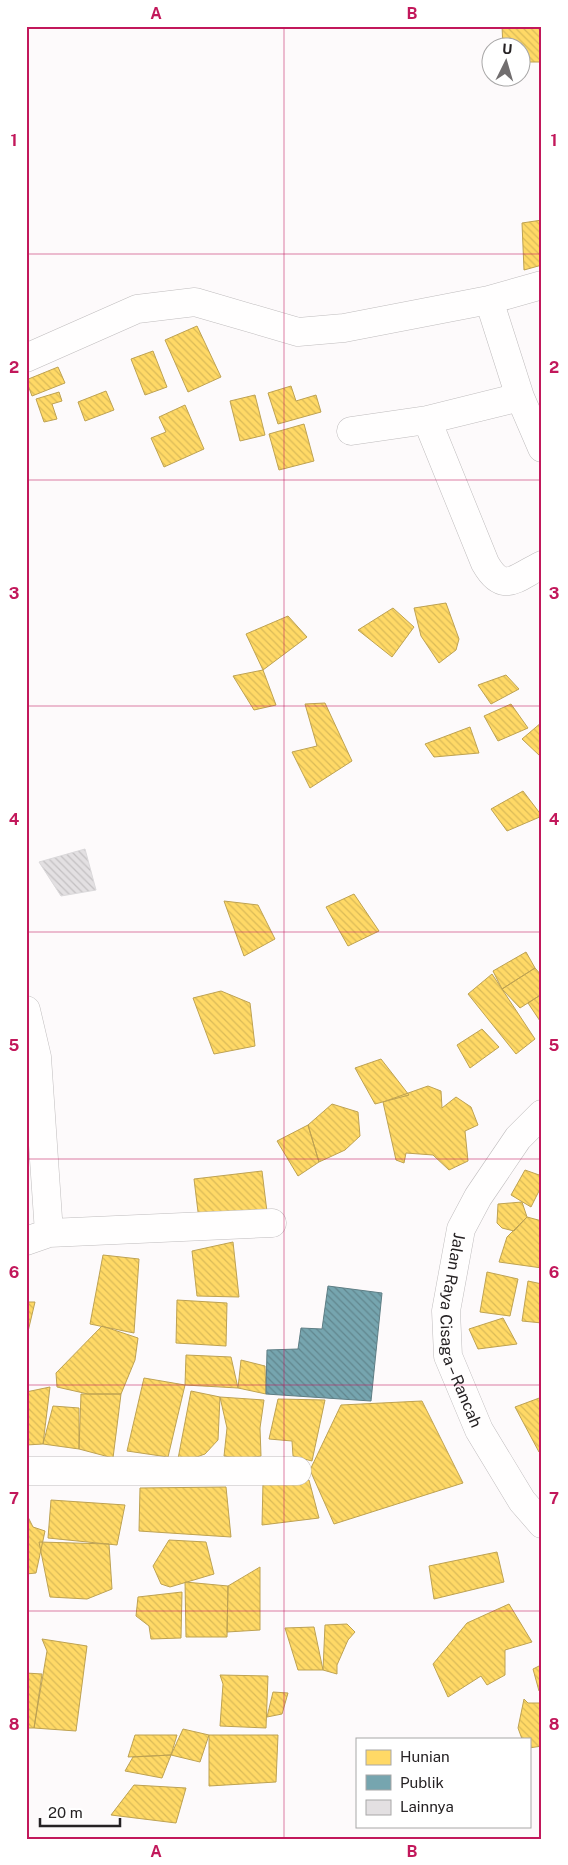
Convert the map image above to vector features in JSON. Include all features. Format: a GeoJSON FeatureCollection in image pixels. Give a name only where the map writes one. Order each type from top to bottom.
{"type":"FeatureCollection","features":[{"type":"Feature","properties":{"kind":"street"},"geometry":{"type":"LineString","coordinates":[[26,358],[136,309],[195,302],[298,332],[344,328],[489,300],[542,285]]}},
{"type":"Feature","properties":{"kind":"street"},"geometry":{"type":"LineString","coordinates":[[489,300],[520,397],[542,448]]}},
{"type":"Feature","properties":{"kind":"street"},"geometry":{"type":"LineString","coordinates":[[351,431],[427,420],[520,397]]}},
{"type":"Feature","properties":{"kind":"street"},"geometry":{"type":"LineString","coordinates":[[427,420],[492,577],[509,582],[542,565]]}},
{"type":"Feature","properties":{"kind":"street"},"geometry":{"type":"LineString","coordinates":[[26,1010],[36,1057],[37,1237],[272,1223]]}},
{"type":"Feature","properties":{"kind":"street","name":"Jalan Raya Cisaga – Rancah"},"geometry":{"type":"LineString","coordinates":[[542,1114],[518,1138],[478,1197],[461,1229],[446,1311],[448,1356],[479,1430],[522,1501],[542,1524]]}},
{"type":"Feature","properties":{"kind":"street"},"geometry":{"type":"LineString","coordinates":[[26,1471],[297,1471]]}},
{"type":"Feature","properties":{"kind":"building: Hunian"},"geometry":{"type":"Polygon","coordinates":[[[502,26],[542,26],[542,62],[530,62],[530,38],[503,38],[502,26]]]}},
{"type":"Feature","properties":{"kind":"building: Hunian"},"geometry":{"type":"Polygon","coordinates":[[[542,220],[542,265],[524,270],[522,223],[542,220]]]}},
{"type":"Feature","properties":{"kind":"building: Hunian"},"geometry":{"type":"Polygon","coordinates":[[[197,326],[221,377],[188,392],[165,340],[197,326]]]}},
{"type":"Feature","properties":{"kind":"building: Hunian"},"geometry":{"type":"Polygon","coordinates":[[[153,351],[167,387],[145,395],[131,359],[153,351]]]}},
{"type":"Feature","properties":{"kind":"building: Hunian"},"geometry":{"type":"Polygon","coordinates":[[[58,367],[65,383],[32,396],[26,380],[58,367]]]}},
{"type":"Feature","properties":{"kind":"building: Hunian"},"geometry":{"type":"Polygon","coordinates":[[[291,386],[296,401],[316,395],[321,412],[278,424],[268,393],[291,386]]]}},
{"type":"Feature","properties":{"kind":"building: Hunian"},"geometry":{"type":"Polygon","coordinates":[[[106,391],[114,410],[85,421],[78,402],[106,391]]]}},
{"type":"Feature","properties":{"kind":"building: Hunian"},"geometry":{"type":"Polygon","coordinates":[[[59,392],[62,401],[52,404],[57,419],[44,422],[36,399],[59,392]]]}},
{"type":"Feature","properties":{"kind":"building: Hunian"},"geometry":{"type":"Polygon","coordinates":[[[255,395],[265,435],[240,441],[230,401],[255,395]]]}},
{"type":"Feature","properties":{"kind":"building: Hunian"},"geometry":{"type":"Polygon","coordinates":[[[185,405],[204,449],[164,467],[151,438],[166,432],[159,417],[185,405]]]}},
{"type":"Feature","properties":{"kind":"building: Hunian"},"geometry":{"type":"Polygon","coordinates":[[[304,424],[314,461],[279,470],[269,434],[304,424]]]}},
{"type":"Feature","properties":{"kind":"building: Hunian"},"geometry":{"type":"Polygon","coordinates":[[[446,603],[459,639],[456,650],[439,663],[421,636],[414,608],[446,603]]]}},
{"type":"Feature","properties":{"kind":"building: Hunian"},"geometry":{"type":"Polygon","coordinates":[[[393,608],[414,627],[392,657],[358,630],[393,608]]]}},
{"type":"Feature","properties":{"kind":"building: Hunian"},"geometry":{"type":"Polygon","coordinates":[[[288,616],[307,637],[263,670],[246,634],[288,616]]]}},
{"type":"Feature","properties":{"kind":"building: Hunian"},"geometry":{"type":"Polygon","coordinates":[[[263,670],[276,705],[254,710],[233,676],[263,670]]]}},
{"type":"Feature","properties":{"kind":"building: Hunian"},"geometry":{"type":"Polygon","coordinates":[[[506,675],[519,689],[491,704],[478,685],[506,675]]]}},
{"type":"Feature","properties":{"kind":"building: Hunian"},"geometry":{"type":"Polygon","coordinates":[[[325,703],[352,761],[310,788],[292,752],[317,746],[305,704],[325,703]]]}},
{"type":"Feature","properties":{"kind":"building: Hunian"},"geometry":{"type":"Polygon","coordinates":[[[511,704],[528,728],[498,741],[484,716],[511,704]]]}},
{"type":"Feature","properties":{"kind":"building: Hunian"},"geometry":{"type":"Polygon","coordinates":[[[542,722],[542,755],[540,756],[522,739],[542,722]]]}},
{"type":"Feature","properties":{"kind":"building: Hunian"},"geometry":{"type":"Polygon","coordinates":[[[470,727],[479,753],[434,757],[425,744],[470,727]]]}},
{"type":"Feature","properties":{"kind":"building: Hunian"},"geometry":{"type":"Polygon","coordinates":[[[523,791],[542,816],[507,831],[491,809],[523,791]]]}},
{"type":"Feature","properties":{"kind":"building: Hunian"},"geometry":{"type":"Polygon","coordinates":[[[354,894],[379,931],[348,946],[326,907],[354,894]]]}},
{"type":"Feature","properties":{"kind":"building: Hunian"},"geometry":{"type":"Polygon","coordinates":[[[224,901],[258,905],[275,939],[244,956],[224,901]]]}},
{"type":"Feature","properties":{"kind":"building: Hunian"},"geometry":{"type":"Polygon","coordinates":[[[526,952],[535,968],[502,989],[493,971],[526,952]]]}},
{"type":"Feature","properties":{"kind":"building: Hunian"},"geometry":{"type":"Polygon","coordinates":[[[535,968],[542,976],[542,994],[520,1008],[502,989],[535,968]]]}},
{"type":"Feature","properties":{"kind":"building: Hunian"},"geometry":{"type":"Polygon","coordinates":[[[492,974],[535,1039],[516,1054],[468,994],[492,974]]]}},
{"type":"Feature","properties":{"kind":"building: Hunian"},"geometry":{"type":"Polygon","coordinates":[[[221,991],[250,1003],[255,1046],[214,1054],[193,998],[221,991]]]}},
{"type":"Feature","properties":{"kind":"building: Hunian"},"geometry":{"type":"Polygon","coordinates":[[[542,994],[542,1024],[528,1003],[542,994]]]}},
{"type":"Feature","properties":{"kind":"building: Hunian"},"geometry":{"type":"Polygon","coordinates":[[[482,1029],[499,1047],[470,1068],[457,1045],[482,1029]]]}},
{"type":"Feature","properties":{"kind":"building: Hunian"},"geometry":{"type":"Polygon","coordinates":[[[381,1059],[409,1095],[375,1104],[355,1068],[381,1059]]]}},
{"type":"Feature","properties":{"kind":"building: Hunian"},"geometry":{"type":"Polygon","coordinates":[[[428,1086],[441,1091],[442,1108],[456,1097],[471,1107],[478,1125],[465,1131],[468,1161],[449,1170],[433,1155],[406,1153],[404,1163],[396,1160],[383,1102],[428,1086]]]}},
{"type":"Feature","properties":{"kind":"building: Hunian"},"geometry":{"type":"Polygon","coordinates":[[[332,1104],[358,1112],[360,1136],[345,1150],[319,1162],[308,1125],[332,1104]]]}},
{"type":"Feature","properties":{"kind":"building: Hunian"},"geometry":{"type":"Polygon","coordinates":[[[308,1125],[319,1162],[298,1176],[277,1141],[308,1125]]]}},
{"type":"Feature","properties":{"kind":"building: Hunian"},"geometry":{"type":"Polygon","coordinates":[[[525,1170],[542,1176],[542,1185],[531,1207],[511,1195],[525,1170]]]}},
{"type":"Feature","properties":{"kind":"building: Hunian"},"geometry":{"type":"Polygon","coordinates":[[[262,1171],[267,1212],[199,1220],[194,1179],[262,1171]]]}},
{"type":"Feature","properties":{"kind":"building: Hunian"},"geometry":{"type":"Polygon","coordinates":[[[522,1202],[527,1217],[514,1231],[502,1228],[497,1223],[498,1204],[522,1202]]]}},
{"type":"Feature","properties":{"kind":"building: Hunian"},"geometry":{"type":"Polygon","coordinates":[[[527,1217],[542,1221],[542,1268],[499,1262],[507,1237],[527,1217]]]}},
{"type":"Feature","properties":{"kind":"building: Hunian"},"geometry":{"type":"Polygon","coordinates":[[[233,1242],[239,1297],[197,1296],[192,1251],[233,1242]]]}},
{"type":"Feature","properties":{"kind":"building: Hunian"},"geometry":{"type":"Polygon","coordinates":[[[103,1255],[139,1259],[134,1333],[90,1324],[103,1255]]]}},
{"type":"Feature","properties":{"kind":"building: Hunian"},"geometry":{"type":"Polygon","coordinates":[[[487,1272],[518,1279],[510,1316],[480,1312],[487,1272]]]}},
{"type":"Feature","properties":{"kind":"building: Hunian"},"geometry":{"type":"Polygon","coordinates":[[[528,1281],[542,1284],[542,1323],[522,1321],[528,1281]]]}},
{"type":"Feature","properties":{"kind":"building: Hunian"},"geometry":{"type":"Polygon","coordinates":[[[177,1300],[227,1303],[226,1346],[176,1343],[177,1300]]]}},
{"type":"Feature","properties":{"kind":"building: Hunian"},"geometry":{"type":"Polygon","coordinates":[[[26,1302],[35,1302],[26,1340],[26,1302]]]}},
{"type":"Feature","properties":{"kind":"building: Hunian"},"geometry":{"type":"Polygon","coordinates":[[[503,1318],[517,1344],[478,1349],[469,1329],[503,1318]]]}},
{"type":"Feature","properties":{"kind":"building: Hunian"},"geometry":{"type":"Polygon","coordinates":[[[102,1326],[138,1338],[135,1360],[121,1394],[88,1394],[57,1387],[56,1373],[102,1326]]]}},
{"type":"Feature","properties":{"kind":"building: Hunian"},"geometry":{"type":"Polygon","coordinates":[[[186,1355],[231,1357],[238,1388],[185,1385],[186,1355]]]}},
{"type":"Feature","properties":{"kind":"building: Hunian"},"geometry":{"type":"Polygon","coordinates":[[[241,1360],[265,1366],[266,1394],[238,1388],[241,1360]]]}},
{"type":"Feature","properties":{"kind":"building: Hunian"},"geometry":{"type":"Polygon","coordinates":[[[144,1378],[185,1385],[168,1457],[127,1451],[144,1378]]]}},
{"type":"Feature","properties":{"kind":"building: Hunian"},"geometry":{"type":"Polygon","coordinates":[[[50,1387],[43,1444],[26,1445],[26,1392],[50,1387]]]}},
{"type":"Feature","properties":{"kind":"building: Hunian"},"geometry":{"type":"Polygon","coordinates":[[[191,1391],[220,1397],[218,1440],[205,1454],[177,1464],[191,1391]]]}},
{"type":"Feature","properties":{"kind":"building: Hunian"},"geometry":{"type":"Polygon","coordinates":[[[81,1394],[121,1394],[113,1458],[79,1449],[81,1394]]]}},
{"type":"Feature","properties":{"kind":"building: Hunian"},"geometry":{"type":"Polygon","coordinates":[[[220,1397],[264,1400],[260,1428],[261,1456],[242,1459],[224,1456],[227,1428],[220,1397]]]}},
{"type":"Feature","properties":{"kind":"building: Hunian"},"geometry":{"type":"Polygon","coordinates":[[[542,1397],[542,1450],[539,1452],[515,1407],[542,1397]]]}},
{"type":"Feature","properties":{"kind":"building: Hunian"},"geometry":{"type":"Polygon","coordinates":[[[278,1399],[325,1400],[312,1461],[293,1456],[292,1441],[269,1439],[278,1399]]]}},
{"type":"Feature","properties":{"kind":"building: Hunian"},"geometry":{"type":"Polygon","coordinates":[[[422,1401],[463,1483],[334,1524],[310,1470],[341,1405],[422,1401]]]}},
{"type":"Feature","properties":{"kind":"building: Hunian"},"geometry":{"type":"Polygon","coordinates":[[[53,1406],[79,1408],[79,1449],[43,1444],[53,1406]]]}},
{"type":"Feature","properties":{"kind":"building: Hunian"},"geometry":{"type":"Polygon","coordinates":[[[309,1480],[319,1518],[262,1525],[263,1482],[309,1480]]]}},
{"type":"Feature","properties":{"kind":"building: Hunian"},"geometry":{"type":"Polygon","coordinates":[[[226,1487],[231,1537],[139,1531],[140,1488],[226,1487]]]}},
{"type":"Feature","properties":{"kind":"building: Hunian"},"geometry":{"type":"Polygon","coordinates":[[[51,1500],[125,1505],[117,1545],[48,1538],[51,1500]]]}},
{"type":"Feature","properties":{"kind":"building: Hunian"},"geometry":{"type":"Polygon","coordinates":[[[26,1513],[33,1527],[45,1531],[36,1573],[26,1574],[26,1513]]]}},
{"type":"Feature","properties":{"kind":"building: Hunian"},"geometry":{"type":"Polygon","coordinates":[[[169,1540],[206,1542],[214,1574],[170,1587],[161,1584],[153,1566],[169,1540]]]}},
{"type":"Feature","properties":{"kind":"building: Hunian"},"geometry":{"type":"Polygon","coordinates":[[[39,1542],[109,1544],[112,1589],[87,1599],[50,1597],[39,1542]]]}},
{"type":"Feature","properties":{"kind":"building: Hunian"},"geometry":{"type":"Polygon","coordinates":[[[497,1552],[504,1582],[434,1599],[429,1566],[497,1552]]]}},
{"type":"Feature","properties":{"kind":"building: Hunian"},"geometry":{"type":"Polygon","coordinates":[[[260,1567],[260,1630],[227,1632],[228,1586],[260,1567]]]}},
{"type":"Feature","properties":{"kind":"building: Hunian"},"geometry":{"type":"Polygon","coordinates":[[[185,1582],[228,1586],[227,1637],[186,1637],[185,1582]]]}},
{"type":"Feature","properties":{"kind":"building: Hunian"},"geometry":{"type":"Polygon","coordinates":[[[182,1592],[181,1638],[151,1639],[149,1626],[136,1616],[138,1597],[182,1592]]]}},
{"type":"Feature","properties":{"kind":"building: Hunian"},"geometry":{"type":"Polygon","coordinates":[[[509,1604],[532,1642],[505,1650],[505,1675],[487,1685],[481,1676],[448,1697],[433,1664],[467,1623],[509,1604]]]}},
{"type":"Feature","properties":{"kind":"building: Hunian"},"geometry":{"type":"Polygon","coordinates":[[[347,1624],[355,1632],[348,1640],[337,1665],[337,1674],[323,1670],[325,1625],[347,1624]]]}},
{"type":"Feature","properties":{"kind":"building: Hunian"},"geometry":{"type":"Polygon","coordinates":[[[314,1627],[323,1670],[298,1670],[285,1628],[314,1627]]]}},
{"type":"Feature","properties":{"kind":"building: Hunian"},"geometry":{"type":"Polygon","coordinates":[[[42,1639],[87,1646],[76,1731],[34,1728],[47,1651],[42,1639]]]}},
{"type":"Feature","properties":{"kind":"building: Hunian"},"geometry":{"type":"Polygon","coordinates":[[[542,1666],[542,1691],[539,1691],[533,1669],[542,1666]]]}},
{"type":"Feature","properties":{"kind":"building: Hunian"},"geometry":{"type":"Polygon","coordinates":[[[26,1673],[42,1674],[34,1728],[26,1728],[26,1673]]]}},
{"type":"Feature","properties":{"kind":"building: Hunian"},"geometry":{"type":"Polygon","coordinates":[[[220,1675],[268,1676],[266,1728],[220,1726],[223,1684],[220,1675]]]}},
{"type":"Feature","properties":{"kind":"building: Hunian"},"geometry":{"type":"Polygon","coordinates":[[[273,1692],[288,1693],[282,1714],[267,1717],[273,1692]]]}},
{"type":"Feature","properties":{"kind":"building: Hunian"},"geometry":{"type":"Polygon","coordinates":[[[524,1699],[528,1703],[542,1703],[542,1746],[530,1748],[530,1738],[522,1738],[518,1728],[524,1699]]]}},
{"type":"Feature","properties":{"kind":"building: Hunian"},"geometry":{"type":"Polygon","coordinates":[[[183,1729],[209,1735],[200,1762],[171,1755],[183,1729]]]}},
{"type":"Feature","properties":{"kind":"building: Hunian"},"geometry":{"type":"Polygon","coordinates":[[[135,1735],[177,1735],[171,1755],[128,1757],[135,1735]]]}},
{"type":"Feature","properties":{"kind":"building: Hunian"},"geometry":{"type":"Polygon","coordinates":[[[209,1735],[278,1735],[276,1782],[209,1786],[209,1735]]]}},
{"type":"Feature","properties":{"kind":"building: Hunian"},"geometry":{"type":"Polygon","coordinates":[[[171,1755],[162,1778],[125,1771],[133,1757],[171,1755]]]}},
{"type":"Feature","properties":{"kind":"building: Hunian"},"geometry":{"type":"Polygon","coordinates":[[[134,1785],[186,1788],[176,1823],[111,1815],[134,1785]]]}},
{"type":"Feature","properties":{"kind":"building: Publik"},"geometry":{"type":"Polygon","coordinates":[[[328,1286],[382,1293],[371,1401],[266,1394],[267,1350],[298,1349],[301,1328],[322,1329],[328,1286]]]}},
{"type":"Feature","properties":{"kind":"building: Lainnya"},"geometry":{"type":"Polygon","coordinates":[[[85,849],[96,890],[61,896],[39,862],[85,849]]]}}]}
